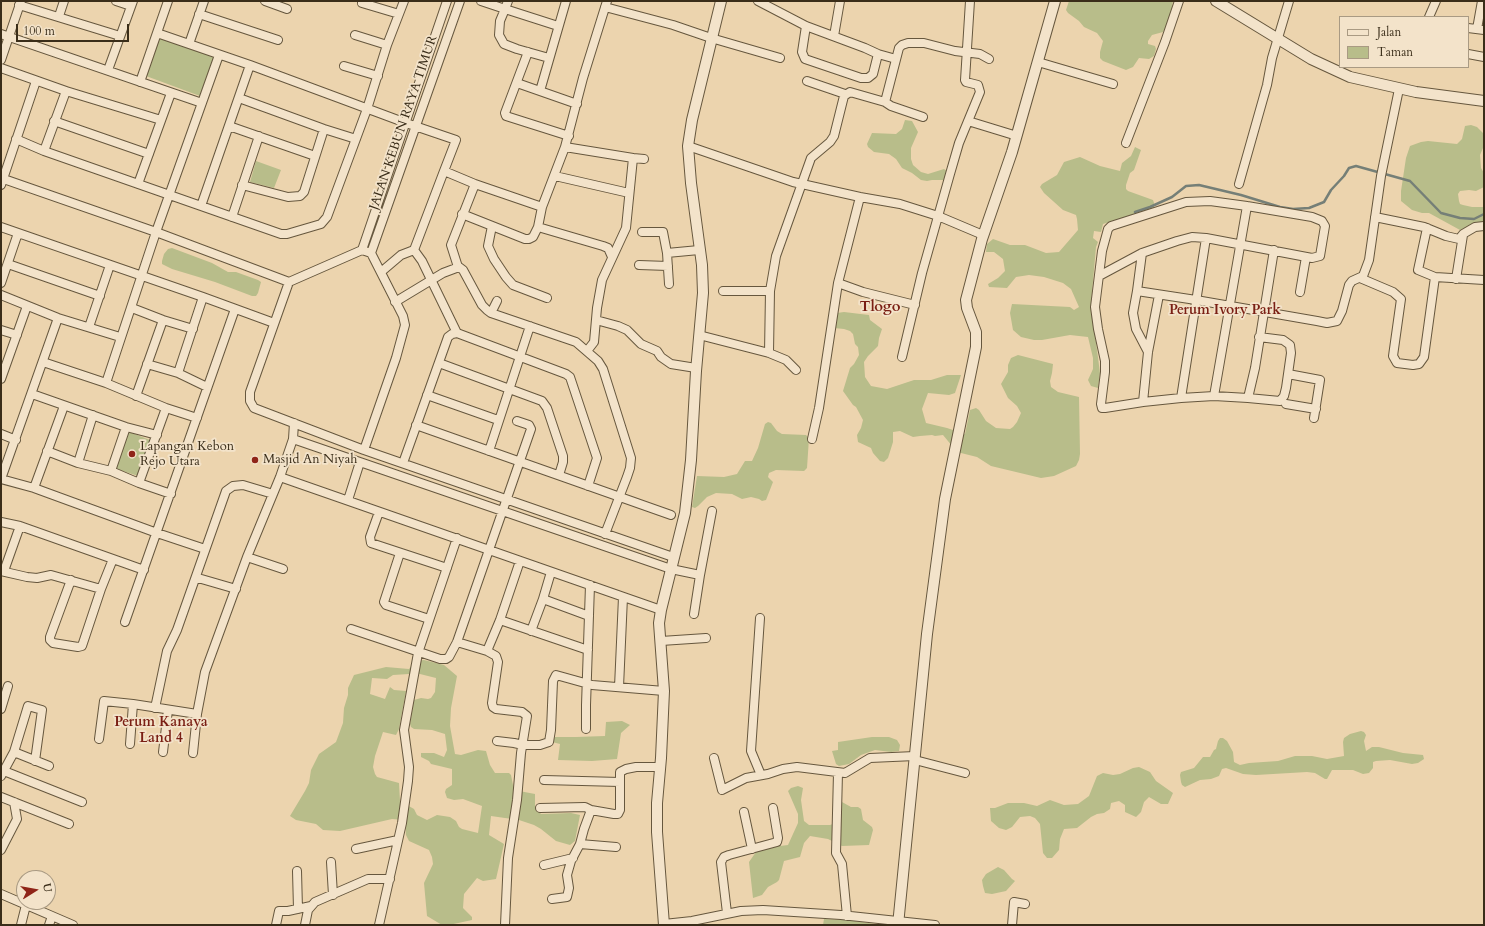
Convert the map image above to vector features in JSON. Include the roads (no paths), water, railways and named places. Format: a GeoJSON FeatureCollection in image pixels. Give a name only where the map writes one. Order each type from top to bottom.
{"type":"FeatureCollection","features":[{"type":"Feature","properties":{"kind":"street"},"geometry":{"type":"LineString","coordinates":[[59,16],[64,1]]}},
{"type":"Feature","properties":{"kind":"street"},"geometry":{"type":"LineString","coordinates":[[108,70],[132,4],[116,1]]}},
{"type":"Feature","properties":{"kind":"street"},"geometry":{"type":"LineString","coordinates":[[140,82],[168,1]]}},
{"type":"Feature","properties":{"kind":"street"},"geometry":{"type":"LineString","coordinates":[[189,44],[204,1]]}},
{"type":"Feature","properties":{"kind":"street"},"geometry":{"type":"LineString","coordinates":[[266,1],[287,9]]}},
{"type":"Feature","properties":{"kind":"street"},"geometry":{"type":"LineString","coordinates":[[16,139],[44,151],[169,196],[284,234],[324,222],[328,218],[378,76],[387,45],[404,1]]}},
{"type":"Feature","properties":{"kind":"street","name":"JALAN KEBUN RAYA TIMUR"},"geometry":{"type":"LineString","coordinates":[[362,250],[447,1]]}},
{"type":"Feature","properties":{"kind":"street","name":"JALAN KEBUN RAYA TIMUR"},"geometry":{"type":"LineString","coordinates":[[371,253],[460,1]]}},
{"type":"Feature","properties":{"kind":"street"},"geometry":{"type":"LineString","coordinates":[[481,1],[506,5],[558,26]]}},
{"type":"Feature","properties":{"kind":"street"},"geometry":{"type":"LineString","coordinates":[[540,91],[566,1]]}},
{"type":"Feature","properties":{"kind":"street"},"geometry":{"type":"LineString","coordinates":[[721,1],[692,120],[688,146],[691,183],[700,250],[703,293],[696,368],[689,475],[684,513],[659,623],[664,691],[657,803],[657,832],[664,924],[692,922],[727,913],[763,910],[847,916],[898,923],[935,925]]}},
{"type":"Feature","properties":{"kind":"street"},"geometry":{"type":"LineString","coordinates":[[758,1],[806,26],[878,54],[896,59]]}},
{"type":"Feature","properties":{"kind":"street"},"geometry":{"type":"LineString","coordinates":[[834,36],[840,1]]}},
{"type":"Feature","properties":{"kind":"street"},"geometry":{"type":"LineString","coordinates":[[902,357],[922,273],[959,143],[980,92],[978,85],[966,82],[965,80],[968,53],[970,1]]}},
{"type":"Feature","properties":{"kind":"street"},"geometry":{"type":"LineString","coordinates":[[898,923],[927,634],[942,518],[976,347],[976,332],[967,308],[966,300],[983,235],[1016,136],[1056,1]]}},
{"type":"Feature","properties":{"kind":"street"},"geometry":{"type":"LineString","coordinates":[[1126,143],[1165,42],[1179,1]]}},
{"type":"Feature","properties":{"kind":"street"},"geometry":{"type":"LineString","coordinates":[[1216,1],[1278,40],[1324,66],[1350,78],[1416,92],[1484,101]]}},
{"type":"Feature","properties":{"kind":"street"},"geometry":{"type":"LineString","coordinates":[[1239,184],[1290,1]]}},
{"type":"Feature","properties":{"kind":"street"},"geometry":{"type":"LineString","coordinates":[[1430,16],[1436,1]]}},
{"type":"Feature","properties":{"kind":"street"},"geometry":{"type":"LineString","coordinates":[[1469,28],[1481,30],[1482,1]]}},
{"type":"Feature","properties":{"kind":"street"},"geometry":{"type":"LineString","coordinates":[[1,60],[5,36],[20,3],[120,36]]}},
{"type":"Feature","properties":{"kind":"street"},"geometry":{"type":"LineString","coordinates":[[362,3],[399,14]]}},
{"type":"Feature","properties":{"kind":"street"},"geometry":{"type":"LineString","coordinates":[[462,214],[529,239],[533,237],[538,227],[542,207],[566,147],[583,78],[606,4],[711,38],[780,58]]}},
{"type":"Feature","properties":{"kind":"street"},"geometry":{"type":"LineString","coordinates":[[506,5],[499,30],[500,39],[506,46],[549,58]]}},
{"type":"Feature","properties":{"kind":"street"},"geometry":{"type":"LineString","coordinates":[[199,14],[278,40]]}},
{"type":"Feature","properties":{"kind":"street"},"geometry":{"type":"LineString","coordinates":[[806,26],[802,52],[805,59],[814,63],[864,79],[873,74],[878,54]]}},
{"type":"Feature","properties":{"kind":"street"},"geometry":{"type":"LineString","coordinates":[[157,33],[250,65],[456,140],[414,250],[401,255],[381,272]]}},
{"type":"Feature","properties":{"kind":"street"},"geometry":{"type":"LineString","coordinates":[[355,35],[387,45]]}},
{"type":"Feature","properties":{"kind":"street"},"geometry":{"type":"LineString","coordinates":[[5,36],[202,103]]}},
{"type":"Feature","properties":{"kind":"street"},"geometry":{"type":"LineString","coordinates":[[885,102],[899,48],[902,45],[908,43],[935,46],[980,54],[989,59]]}},
{"type":"Feature","properties":{"kind":"street"},"geometry":{"type":"LineString","coordinates":[[528,52],[505,113],[506,116],[568,136]]}},
{"type":"Feature","properties":{"kind":"street"},"geometry":{"type":"LineString","coordinates":[[1469,54],[1484,56]]}},
{"type":"Feature","properties":{"kind":"street"},"geometry":{"type":"LineString","coordinates":[[106,383],[156,232],[219,55]]}},
{"type":"Feature","properties":{"kind":"street"},"geometry":{"type":"LineString","coordinates":[[1038,62],[1113,84]]}},
{"type":"Feature","properties":{"kind":"street"},"geometry":{"type":"LineString","coordinates":[[201,206],[250,65]]}},
{"type":"Feature","properties":{"kind":"street"},"geometry":{"type":"LineString","coordinates":[[344,66],[378,76]]}},
{"type":"Feature","properties":{"kind":"street"},"geometry":{"type":"LineString","coordinates":[[1,68],[66,91],[161,120]]}},
{"type":"Feature","properties":{"kind":"street"},"geometry":{"type":"LineString","coordinates":[[36,81],[2,181],[156,232],[289,282],[362,250],[371,253],[403,316],[405,325],[396,358],[364,450]]}},
{"type":"Feature","properties":{"kind":"street"},"geometry":{"type":"LineString","coordinates":[[807,81],[845,94],[850,92],[885,102],[891,106],[923,117]]}},
{"type":"Feature","properties":{"kind":"street"},"geometry":{"type":"LineString","coordinates":[[517,83],[577,104]]}},
{"type":"Feature","properties":{"kind":"street"},"geometry":{"type":"LineString","coordinates":[[1137,291],[1317,321],[1335,322],[1339,319],[1348,285],[1352,281],[1360,278],[1366,272],[1382,172],[1399,88]]}},
{"type":"Feature","properties":{"kind":"street"},"geometry":{"type":"LineString","coordinates":[[44,151],[66,91]]}},
{"type":"Feature","properties":{"kind":"street"},"geometry":{"type":"LineString","coordinates":[[138,184],[171,93]]}},
{"type":"Feature","properties":{"kind":"street"},"geometry":{"type":"LineString","coordinates":[[770,352],[770,291],[773,269],[779,245],[811,158],[834,136],[845,94]]}},
{"type":"Feature","properties":{"kind":"street"},"geometry":{"type":"LineString","coordinates":[[239,98],[356,139]]}},
{"type":"Feature","properties":{"kind":"street"},"geometry":{"type":"LineString","coordinates":[[54,121],[149,154]]}},
{"type":"Feature","properties":{"kind":"street"},"geometry":{"type":"LineString","coordinates":[[968,121],[1016,136]]}},
{"type":"Feature","properties":{"kind":"street"},"geometry":{"type":"LineString","coordinates":[[229,126],[315,156]]}},
{"type":"Feature","properties":{"kind":"street"},"geometry":{"type":"LineString","coordinates":[[242,185],[288,197],[300,196],[304,192],[324,129]]}},
{"type":"Feature","properties":{"kind":"street"},"geometry":{"type":"LineString","coordinates":[[232,217],[259,136]]}},
{"type":"Feature","properties":{"kind":"street"},"geometry":{"type":"LineString","coordinates":[[688,146],[802,184],[900,204],[938,216],[983,235]]}},
{"type":"Feature","properties":{"kind":"street"},"geometry":{"type":"LineString","coordinates":[[566,147],[644,159]]}},
{"type":"Feature","properties":{"kind":"street"},"geometry":{"type":"LineString","coordinates":[[587,351],[594,342],[602,280],[612,257],[624,236],[626,228],[633,158]]}},
{"type":"Feature","properties":{"kind":"street"},"geometry":{"type":"LineString","coordinates":[[444,171],[475,184],[542,207]]}},
{"type":"Feature","properties":{"kind":"street"},"geometry":{"type":"LineString","coordinates":[[555,176],[629,193]]}},
{"type":"Feature","properties":{"kind":"street"},"geometry":{"type":"LineString","coordinates":[[475,184],[451,245],[458,267],[462,270],[484,308],[491,313],[576,342],[598,361],[603,369],[630,458],[630,468],[620,498],[605,534]]}},
{"type":"Feature","properties":{"kind":"street"},"geometry":{"type":"LineString","coordinates":[[812,439],[819,408],[838,283],[860,197]]}},
{"type":"Feature","properties":{"kind":"street"},"geometry":{"type":"LineString","coordinates":[[1099,276],[1142,253],[1177,240],[1192,237],[1241,244],[1306,257],[1316,257],[1321,255],[1325,226],[1322,221],[1312,217],[1246,206],[1210,201],[1186,202],[1111,226],[1106,232],[1099,276],[1095,307],[1105,361],[1101,406],[1107,408],[1143,402],[1214,396],[1260,400],[1281,400],[1286,388],[1291,347],[1283,340],[1259,337]]}},
{"type":"Feature","properties":{"kind":"street"},"geometry":{"type":"LineString","coordinates":[[1214,396],[1241,244],[1246,206]]}},
{"type":"Feature","properties":{"kind":"street"},"geometry":{"type":"LineString","coordinates":[[1375,217],[1427,228],[1454,239],[1459,239],[1463,234],[1475,227],[1484,226]]}},
{"type":"Feature","properties":{"kind":"street"},"geometry":{"type":"LineString","coordinates":[[492,226],[488,246],[494,259],[506,277],[513,285],[547,298]]}},
{"type":"Feature","properties":{"kind":"street"},"geometry":{"type":"LineString","coordinates":[[1,227],[203,297],[274,324]]}},
{"type":"Feature","properties":{"kind":"street"},"geometry":{"type":"LineString","coordinates":[[538,227],[608,248],[612,257]]}},
{"type":"Feature","properties":{"kind":"street"},"geometry":{"type":"LineString","coordinates":[[1427,228],[1418,270],[1435,277],[1484,280]]}},
{"type":"Feature","properties":{"kind":"street"},"geometry":{"type":"LineString","coordinates":[[642,232],[663,232],[667,253],[669,284]]}},
{"type":"Feature","properties":{"kind":"street"},"geometry":{"type":"LineString","coordinates":[[1,283],[18,233]]}},
{"type":"Feature","properties":{"kind":"street"},"geometry":{"type":"LineString","coordinates":[[1456,279],[1463,234]]}},
{"type":"Feature","properties":{"kind":"street"},"geometry":{"type":"LineString","coordinates":[[1181,398],[1206,238]]}},
{"type":"Feature","properties":{"kind":"street"},"geometry":{"type":"LineString","coordinates":[[414,250],[422,261],[432,280],[457,333]]}},
{"type":"Feature","properties":{"kind":"street"},"geometry":{"type":"LineString","coordinates":[[667,253],[700,250]]}},
{"type":"Feature","properties":{"kind":"street"},"geometry":{"type":"LineString","coordinates":[[1248,398],[1274,250]]}},
{"type":"Feature","properties":{"kind":"street"},"geometry":{"type":"LineString","coordinates":[[1142,253],[1133,313],[1136,328],[1148,352]]}},
{"type":"Feature","properties":{"kind":"street"},"geometry":{"type":"LineString","coordinates":[[1300,292],[1306,257]]}},
{"type":"Feature","properties":{"kind":"street"},"geometry":{"type":"LineString","coordinates":[[8,264],[100,296]]}},
{"type":"Feature","properties":{"kind":"street"},"geometry":{"type":"LineString","coordinates":[[89,327],[110,265]]}},
{"type":"Feature","properties":{"kind":"street"},"geometry":{"type":"LineString","coordinates":[[639,265],[668,266]]}},
{"type":"Feature","properties":{"kind":"street"},"geometry":{"type":"LineString","coordinates":[[395,302],[443,273],[458,267]]}},
{"type":"Feature","properties":{"kind":"street"},"geometry":{"type":"LineString","coordinates":[[1360,278],[1393,292],[1401,299],[1393,356],[1397,363],[1413,365],[1419,364],[1424,357],[1435,277]]}},
{"type":"Feature","properties":{"kind":"street"},"geometry":{"type":"LineString","coordinates":[[289,282],[250,392],[250,401],[252,406],[256,409],[364,450],[673,557]]}},
{"type":"Feature","properties":{"kind":"street"},"geometry":{"type":"LineString","coordinates":[[838,283],[863,292],[915,305]]}},
{"type":"Feature","properties":{"kind":"street"},"geometry":{"type":"LineString","coordinates":[[723,291],[770,291]]}},
{"type":"Feature","properties":{"kind":"street"},"geometry":{"type":"LineString","coordinates":[[1,295],[58,318],[120,338]]}},
{"type":"Feature","properties":{"kind":"street"},"geometry":{"type":"LineString","coordinates":[[1143,402],[1148,352],[1159,295]]}},
{"type":"Feature","properties":{"kind":"street"},"geometry":{"type":"LineString","coordinates":[[178,373],[203,297]]}},
{"type":"Feature","properties":{"kind":"street"},"geometry":{"type":"LineString","coordinates":[[491,313],[497,301]]}},
{"type":"Feature","properties":{"kind":"street"},"geometry":{"type":"LineString","coordinates":[[1,379],[27,306]]}},
{"type":"Feature","properties":{"kind":"street"},"geometry":{"type":"LineString","coordinates":[[132,308],[163,320],[193,329]]}},
{"type":"Feature","properties":{"kind":"street"},"geometry":{"type":"LineString","coordinates":[[125,622],[235,309]]}},
{"type":"Feature","properties":{"kind":"street"},"geometry":{"type":"LineString","coordinates":[[58,318],[1,479],[34,488],[205,549]]}},
{"type":"Feature","properties":{"kind":"street"},"geometry":{"type":"LineString","coordinates":[[136,396],[163,320]]}},
{"type":"Feature","properties":{"kind":"street"},"geometry":{"type":"LineString","coordinates":[[596,320],[628,330],[641,344],[657,351],[661,357],[672,364],[696,368]]}},
{"type":"Feature","properties":{"kind":"street"},"geometry":{"type":"LineString","coordinates":[[489,450],[530,326]]}},
{"type":"Feature","properties":{"kind":"street"},"geometry":{"type":"LineString","coordinates":[[1,330],[17,335]]}},
{"type":"Feature","properties":{"kind":"street"},"geometry":{"type":"LineString","coordinates":[[404,463],[416,424],[428,395],[448,337],[457,333],[566,374],[572,380],[597,458],[588,486]]}},
{"type":"Feature","properties":{"kind":"street"},"geometry":{"type":"LineString","coordinates":[[699,335],[770,352],[786,360],[796,370]]}},
{"type":"Feature","properties":{"kind":"street"},"geometry":{"type":"LineString","coordinates":[[43,362],[106,383],[166,408],[197,418]]}},
{"type":"Feature","properties":{"kind":"street"},"geometry":{"type":"LineString","coordinates":[[439,363],[540,399],[544,403],[563,456],[563,462],[558,475]]}},
{"type":"Feature","properties":{"kind":"street"},"geometry":{"type":"LineString","coordinates":[[147,364],[178,373],[207,387]]}},
{"type":"Feature","properties":{"kind":"street"},"geometry":{"type":"LineString","coordinates":[[1288,374],[1320,380],[1314,418]]}},
{"type":"Feature","properties":{"kind":"street"},"geometry":{"type":"LineString","coordinates":[[32,394],[126,427],[157,435]]}},
{"type":"Feature","properties":{"kind":"street"},"geometry":{"type":"LineString","coordinates":[[428,395],[498,420]]}},
{"type":"Feature","properties":{"kind":"street"},"geometry":{"type":"LineString","coordinates":[[1286,404],[1316,409]]}},
{"type":"Feature","properties":{"kind":"street"},"geometry":{"type":"LineString","coordinates":[[34,488],[64,406]]}},
{"type":"Feature","properties":{"kind":"street"},"geometry":{"type":"LineString","coordinates":[[139,483],[166,408]]}},
{"type":"Feature","properties":{"kind":"street"},"geometry":{"type":"LineString","coordinates":[[78,463],[93,415]]}},
{"type":"Feature","properties":{"kind":"street"},"geometry":{"type":"LineString","coordinates":[[351,630],[440,659],[446,659],[451,655],[490,549],[501,511],[521,462],[531,429],[529,425],[517,421]]}},
{"type":"Feature","properties":{"kind":"street"},"geometry":{"type":"LineString","coordinates":[[193,753],[197,714],[205,672],[247,557],[280,477],[293,439],[294,423]]}},
{"type":"Feature","properties":{"kind":"street"},"geometry":{"type":"LineString","coordinates":[[416,424],[671,515]]}},
{"type":"Feature","properties":{"kind":"street"},"geometry":{"type":"LineString","coordinates":[[111,471],[126,427]]}},
{"type":"Feature","properties":{"kind":"street"},"geometry":{"type":"LineString","coordinates":[[1,434],[16,440]]}},
{"type":"Feature","properties":{"kind":"street"},"geometry":{"type":"LineString","coordinates":[[293,439],[671,569],[700,575]]}},
{"type":"Feature","properties":{"kind":"street"},"geometry":{"type":"LineString","coordinates":[[47,451],[78,463],[111,471],[170,494]]}},
{"type":"Feature","properties":{"kind":"street"},"geometry":{"type":"LineString","coordinates":[[348,500],[360,462]]}},
{"type":"Feature","properties":{"kind":"street"},"geometry":{"type":"LineString","coordinates":[[280,477],[490,549],[520,561],[661,610]]}},
{"type":"Feature","properties":{"kind":"street"},"geometry":{"type":"LineString","coordinates":[[155,708],[167,651],[177,630],[225,494],[229,488],[243,485],[272,494]]}},
{"type":"Feature","properties":{"kind":"street"},"geometry":{"type":"LineString","coordinates":[[694,614],[712,511]]}},
{"type":"Feature","properties":{"kind":"street"},"geometry":{"type":"LineString","coordinates":[[379,512],[370,537],[370,541],[373,544],[447,568]]}},
{"type":"Feature","properties":{"kind":"street"},"geometry":{"type":"LineString","coordinates":[[1,522],[20,526],[144,570]]}},
{"type":"Feature","properties":{"kind":"street"},"geometry":{"type":"LineString","coordinates":[[20,526],[3,571],[37,578],[51,575],[101,589]]}},
{"type":"Feature","properties":{"kind":"street"},"geometry":{"type":"LineString","coordinates":[[379,925],[402,823],[408,781],[404,730],[418,653],[457,538]]}},
{"type":"Feature","properties":{"kind":"street"},"geometry":{"type":"LineString","coordinates":[[400,553],[384,602],[386,605],[429,619]]}},
{"type":"Feature","properties":{"kind":"street"},"geometry":{"type":"LineString","coordinates":[[247,557],[283,569]]}},
{"type":"Feature","properties":{"kind":"street"},"geometry":{"type":"LineString","coordinates":[[71,580],[50,640],[53,643],[78,647],[83,644],[101,589],[113,559]]}},
{"type":"Feature","properties":{"kind":"street"},"geometry":{"type":"LineString","coordinates":[[487,651],[500,620],[520,561]]}},
{"type":"Feature","properties":{"kind":"street"},"geometry":{"type":"LineString","coordinates":[[531,631],[551,572]]}},
{"type":"Feature","properties":{"kind":"street"},"geometry":{"type":"LineString","coordinates":[[198,578],[236,589]]}},
{"type":"Feature","properties":{"kind":"street"},"geometry":{"type":"LineString","coordinates":[[586,729],[590,585]]}},
{"type":"Feature","properties":{"kind":"street"},"geometry":{"type":"LineString","coordinates":[[619,687],[622,597]]}},
{"type":"Feature","properties":{"kind":"street"},"geometry":{"type":"LineString","coordinates":[[543,599],[589,616]]}},
{"type":"Feature","properties":{"kind":"street"},"geometry":{"type":"LineString","coordinates":[[760,618],[751,751],[761,775]]}},
{"type":"Feature","properties":{"kind":"street"},"geometry":{"type":"LineString","coordinates":[[500,620],[588,650]]}},
{"type":"Feature","properties":{"kind":"street"},"geometry":{"type":"LineString","coordinates":[[661,641],[706,638]]}},
{"type":"Feature","properties":{"kind":"street"},"geometry":{"type":"LineString","coordinates":[[457,642],[495,654],[498,662],[492,703],[493,707],[496,709],[522,712],[527,716],[508,858],[504,925]]}},
{"type":"Feature","properties":{"kind":"street"},"geometry":{"type":"LineString","coordinates":[[497,741],[523,745],[545,744],[550,739],[553,681],[555,675],[558,674],[587,683],[664,691]]}},
{"type":"Feature","properties":{"kind":"street"},"geometry":{"type":"LineString","coordinates":[[1,709],[8,686]]}},
{"type":"Feature","properties":{"kind":"street"},"geometry":{"type":"LineString","coordinates":[[99,739],[104,701],[197,714]]}},
{"type":"Feature","properties":{"kind":"street"},"geometry":{"type":"LineString","coordinates":[[130,744],[133,704]]}},
{"type":"Feature","properties":{"kind":"street"},"geometry":{"type":"LineString","coordinates":[[35,761],[42,710],[28,706],[14,752],[2,773],[82,802]]}},
{"type":"Feature","properties":{"kind":"street"},"geometry":{"type":"LineString","coordinates":[[163,752],[168,710]]}},
{"type":"Feature","properties":{"kind":"street"},"geometry":{"type":"LineString","coordinates":[[14,752],[49,766]]}},
{"type":"Feature","properties":{"kind":"street"},"geometry":{"type":"LineString","coordinates":[[714,758],[722,790],[740,780],[790,768],[838,773],[847,772],[870,758],[915,758],[964,774]]}},
{"type":"Feature","properties":{"kind":"street"},"geometry":{"type":"LineString","coordinates":[[540,808],[585,808],[618,814],[620,810],[620,772],[626,769],[660,767]]}},
{"type":"Feature","properties":{"kind":"street"},"geometry":{"type":"LineString","coordinates":[[838,773],[836,853],[842,864],[847,916]]}},
{"type":"Feature","properties":{"kind":"street"},"geometry":{"type":"LineString","coordinates":[[544,780],[620,782]]}},
{"type":"Feature","properties":{"kind":"street"},"geometry":{"type":"LineString","coordinates":[[1,797],[69,824]]}},
{"type":"Feature","properties":{"kind":"street"},"geometry":{"type":"LineString","coordinates":[[1,850],[17,819],[14,802]]}},
{"type":"Feature","properties":{"kind":"street"},"geometry":{"type":"LineString","coordinates":[[727,913],[721,862],[729,855],[777,842],[778,838],[773,808]]}},
{"type":"Feature","properties":{"kind":"street"},"geometry":{"type":"LineString","coordinates":[[552,899],[568,897],[569,888],[567,875],[580,844],[591,810]]}},
{"type":"Feature","properties":{"kind":"street"},"geometry":{"type":"LineString","coordinates":[[744,812],[752,849]]}},
{"type":"Feature","properties":{"kind":"street"},"geometry":{"type":"LineString","coordinates":[[356,849],[398,840]]}},
{"type":"Feature","properties":{"kind":"street"},"geometry":{"type":"LineString","coordinates":[[580,844],[616,847]]}},
{"type":"Feature","properties":{"kind":"street"},"geometry":{"type":"LineString","coordinates":[[544,865],[573,858]]}},
{"type":"Feature","properties":{"kind":"street"},"geometry":{"type":"LineString","coordinates":[[332,862],[333,895]]}},
{"type":"Feature","properties":{"kind":"street"},"geometry":{"type":"LineString","coordinates":[[297,870],[298,909]]}},
{"type":"Feature","properties":{"kind":"street"},"geometry":{"type":"LineString","coordinates":[[276,925],[279,911],[288,911],[311,906],[368,879],[390,879]]}},
{"type":"Feature","properties":{"kind":"street"},"geometry":{"type":"LineString","coordinates":[[1,894],[16,901]]}},
{"type":"Feature","properties":{"kind":"street"},"geometry":{"type":"LineString","coordinates":[[1012,925],[1014,902],[1025,904]]}},
{"type":"Feature","properties":{"kind":"street"},"geometry":{"type":"LineString","coordinates":[[305,925],[308,910],[311,906]]}},
{"type":"Feature","properties":{"kind":"street"},"geometry":{"type":"LineString","coordinates":[[21,925],[25,910]]}},
{"type":"Feature","properties":{"kind":"street"},"geometry":{"type":"LineString","coordinates":[[38,910],[73,925]]}},
{"type":"Feature","properties":{"kind":"street"},"geometry":{"type":"LineString","coordinates":[[49,925],[52,916]]}},
{"type":"Feature","properties":{"kind":"waterway"},"geometry":{"type":"LineString","coordinates":[[1135,212],[1172,197],[1186,186],[1199,185],[1241,195],[1280,207],[1293,209],[1309,208],[1324,202],[1331,190],[1349,168],[1356,166],[1410,181],[1441,213],[1460,218],[1474,219],[1484,214]]}},
{"type":"Feature","properties":{"kind":"place","name":"Lapangan Kebon Rejo Utara"},"geometry":{"type":"Point","coordinates":[132,454]}},
{"type":"Feature","properties":{"kind":"place","name":"Masjid An Niyah"},"geometry":{"type":"Point","coordinates":[255,460]}},
{"type":"Feature","properties":{"kind":"district","name":"Tlogo"},"geometry":{"type":"Point","coordinates":[880,308]}},
{"type":"Feature","properties":{"kind":"district","name":"Perum Ivory Park"},"geometry":{"type":"Point","coordinates":[1225,311]}},
{"type":"Feature","properties":{"kind":"district","name":"Perum Kanaya Land 4"},"geometry":{"type":"Point","coordinates":[161,732]}}]}
